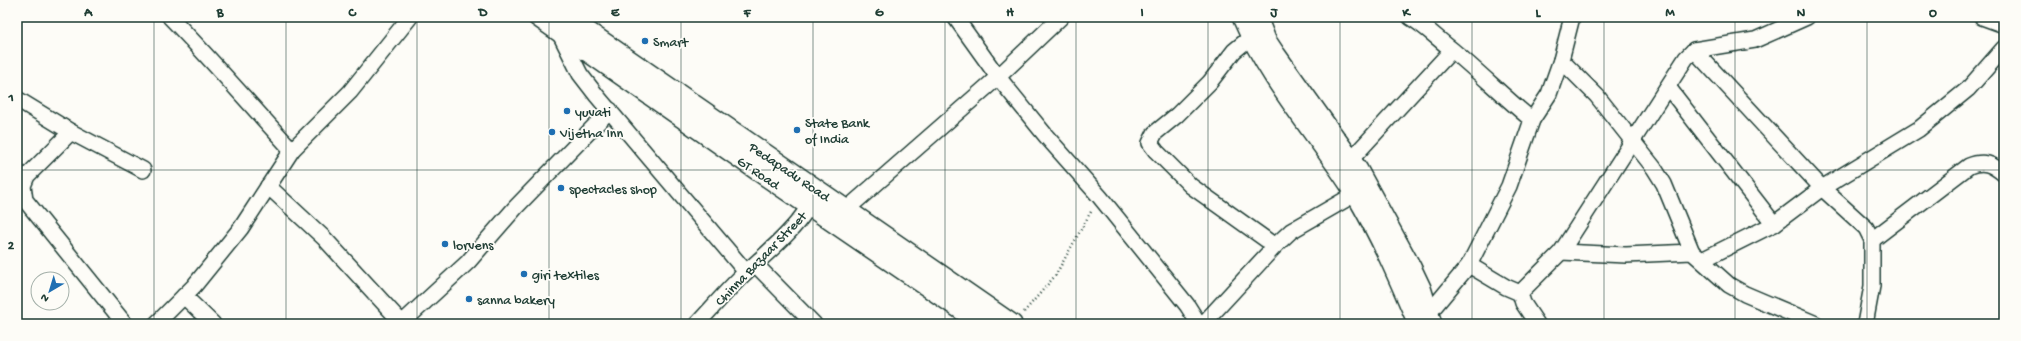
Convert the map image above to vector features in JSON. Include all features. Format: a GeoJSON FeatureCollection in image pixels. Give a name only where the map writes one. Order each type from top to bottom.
{"type":"FeatureCollection","features":[{"type":"Feature","properties":{"kind":"main road","name":"GT Road"},"geometry":{"type":"LineString","coordinates":[[538,17],[563,24],[626,77],[761,173],[810,205],[982,324]]}},
{"type":"Feature","properties":{"kind":"main road"},"geometry":{"type":"LineString","coordinates":[[1242,17],[1251,37],[1345,166],[1358,170],[1412,267],[1421,288],[1426,320]]}},
{"type":"Feature","properties":{"kind":"main road"},"geometry":{"type":"LineString","coordinates":[[1257,17],[1266,40],[1337,139],[1355,194],[1389,257],[1426,320]]}},
{"type":"Feature","properties":{"kind":"main road","name":"Pedapadu Road"},"geometry":{"type":"LineString","coordinates":[[563,24],[718,123],[847,209],[1017,319]]}},
{"type":"Feature","properties":{"kind":"street"},"geometry":{"type":"LineString","coordinates":[[170,17],[206,53],[247,102],[292,150]]}},
{"type":"Feature","properties":{"kind":"street"},"geometry":{"type":"LineString","coordinates":[[156,324],[184,296],[241,228],[292,150],[350,92],[410,17]]}},
{"type":"Feature","properties":{"kind":"street"},"geometry":{"type":"LineString","coordinates":[[955,17],[998,77],[1046,136],[1100,197],[1187,305],[1199,324]]}},
{"type":"Feature","properties":{"kind":"street"},"geometry":{"type":"LineString","coordinates":[[847,209],[998,77],[1060,17]]}},
{"type":"Feature","properties":{"kind":"street"},"geometry":{"type":"LineString","coordinates":[[1410,17],[1421,23],[1532,120]]}},
{"type":"Feature","properties":{"kind":"street"},"geometry":{"type":"LineString","coordinates":[[1426,320],[1469,265],[1509,186],[1532,120],[1549,94],[1561,60],[1572,17]]}},
{"type":"Feature","properties":{"kind":"street"},"geometry":{"type":"LineString","coordinates":[[1520,293],[1561,252],[1686,58],[1694,50],[1755,40],[1807,17]]}},
{"type":"Feature","properties":{"kind":"street"},"geometry":{"type":"LineString","coordinates":[[1982,17],[2004,25]]}},
{"type":"Feature","properties":{"kind":"street"},"geometry":{"type":"LineString","coordinates":[[563,24],[580,74],[610,110],[751,268],[814,324]]}},
{"type":"Feature","properties":{"kind":"street"},"geometry":{"type":"LineString","coordinates":[[1251,37],[1234,51],[1210,82],[1178,115],[1155,133],[1150,143],[1191,186],[1275,246]]}},
{"type":"Feature","properties":{"kind":"street"},"geometry":{"type":"LineString","coordinates":[[1561,252],[1697,256],[1774,224],[1822,188],[1919,129],[1968,89],[2004,48]]}},
{"type":"Feature","properties":{"kind":"street"},"geometry":{"type":"LineString","coordinates":[[1345,166],[1452,50]]}},
{"type":"Feature","properties":{"kind":"street"},"geometry":{"type":"LineString","coordinates":[[1694,50],[1822,188],[1858,219],[1872,240],[1872,286],[1865,324]]}},
{"type":"Feature","properties":{"kind":"street"},"geometry":{"type":"LineString","coordinates":[[1561,60],[1597,96],[1654,168],[1664,184],[1697,256],[1729,285],[1745,294],[1816,324]]}},
{"type":"Feature","properties":{"kind":"street"},"geometry":{"type":"LineString","coordinates":[[1668,87],[1774,224]]}},
{"type":"Feature","properties":{"kind":"street"},"geometry":{"type":"LineString","coordinates":[[17,99],[71,132],[143,170]]}},
{"type":"Feature","properties":{"kind":"street"},"geometry":{"type":"LineString","coordinates":[[268,186],[324,238],[403,324],[468,262],[516,207],[610,110]]}},
{"type":"Feature","properties":{"kind":"street"},"geometry":{"type":"LineString","coordinates":[[71,132],[20,186],[24,200],[125,324]]}},
{"type":"Feature","properties":{"kind":"street"},"geometry":{"type":"LineString","coordinates":[[1872,240],[1969,166],[1980,162],[1992,164],[2004,174]]}},
{"type":"Feature","properties":{"kind":"street","name":"Chinna Bazaar Street"},"geometry":{"type":"LineString","coordinates":[[697,324],[810,205],[815,187]]}},
{"type":"Feature","properties":{"kind":"street"},"geometry":{"type":"LineString","coordinates":[[1203,324],[1275,246],[1291,231],[1355,194]]}},
{"type":"Feature","properties":{"kind":"street"},"geometry":{"type":"LineString","coordinates":[[1469,265],[1506,287],[1520,293]]}},
{"type":"Feature","properties":{"kind":"street"},"geometry":{"type":"LineString","coordinates":[[1520,293],[1523,303],[1537,324]]}},
{"type":"Feature","properties":{"kind":"street"},"geometry":{"type":"LineString","coordinates":[[184,296],[213,324]]}},
{"type":"Feature","properties":{"kind":"path"},"geometry":{"type":"LineString","coordinates":[[1017,319],[1055,276],[1100,197]]}},
{"type":"Feature","properties":{"kind":"place","name":"Smart"},"geometry":{"type":"Point","coordinates":[645,41]}},
{"type":"Feature","properties":{"kind":"place","name":"yuvati"},"geometry":{"type":"Point","coordinates":[567,111]}},
{"type":"Feature","properties":{"kind":"place","name":"State Bank of India"},"geometry":{"type":"Point","coordinates":[797,130]}},
{"type":"Feature","properties":{"kind":"place","name":"Vijetha Inn"},"geometry":{"type":"Point","coordinates":[552,132]}},
{"type":"Feature","properties":{"kind":"place","name":"spectacles shop"},"geometry":{"type":"Point","coordinates":[561,188]}},
{"type":"Feature","properties":{"kind":"place","name":"lorvens"},"geometry":{"type":"Point","coordinates":[445,244]}},
{"type":"Feature","properties":{"kind":"place","name":"giri textiles"},"geometry":{"type":"Point","coordinates":[524,274]}},
{"type":"Feature","properties":{"kind":"place","name":"sanna bakery"},"geometry":{"type":"Point","coordinates":[469,299]}}]}
